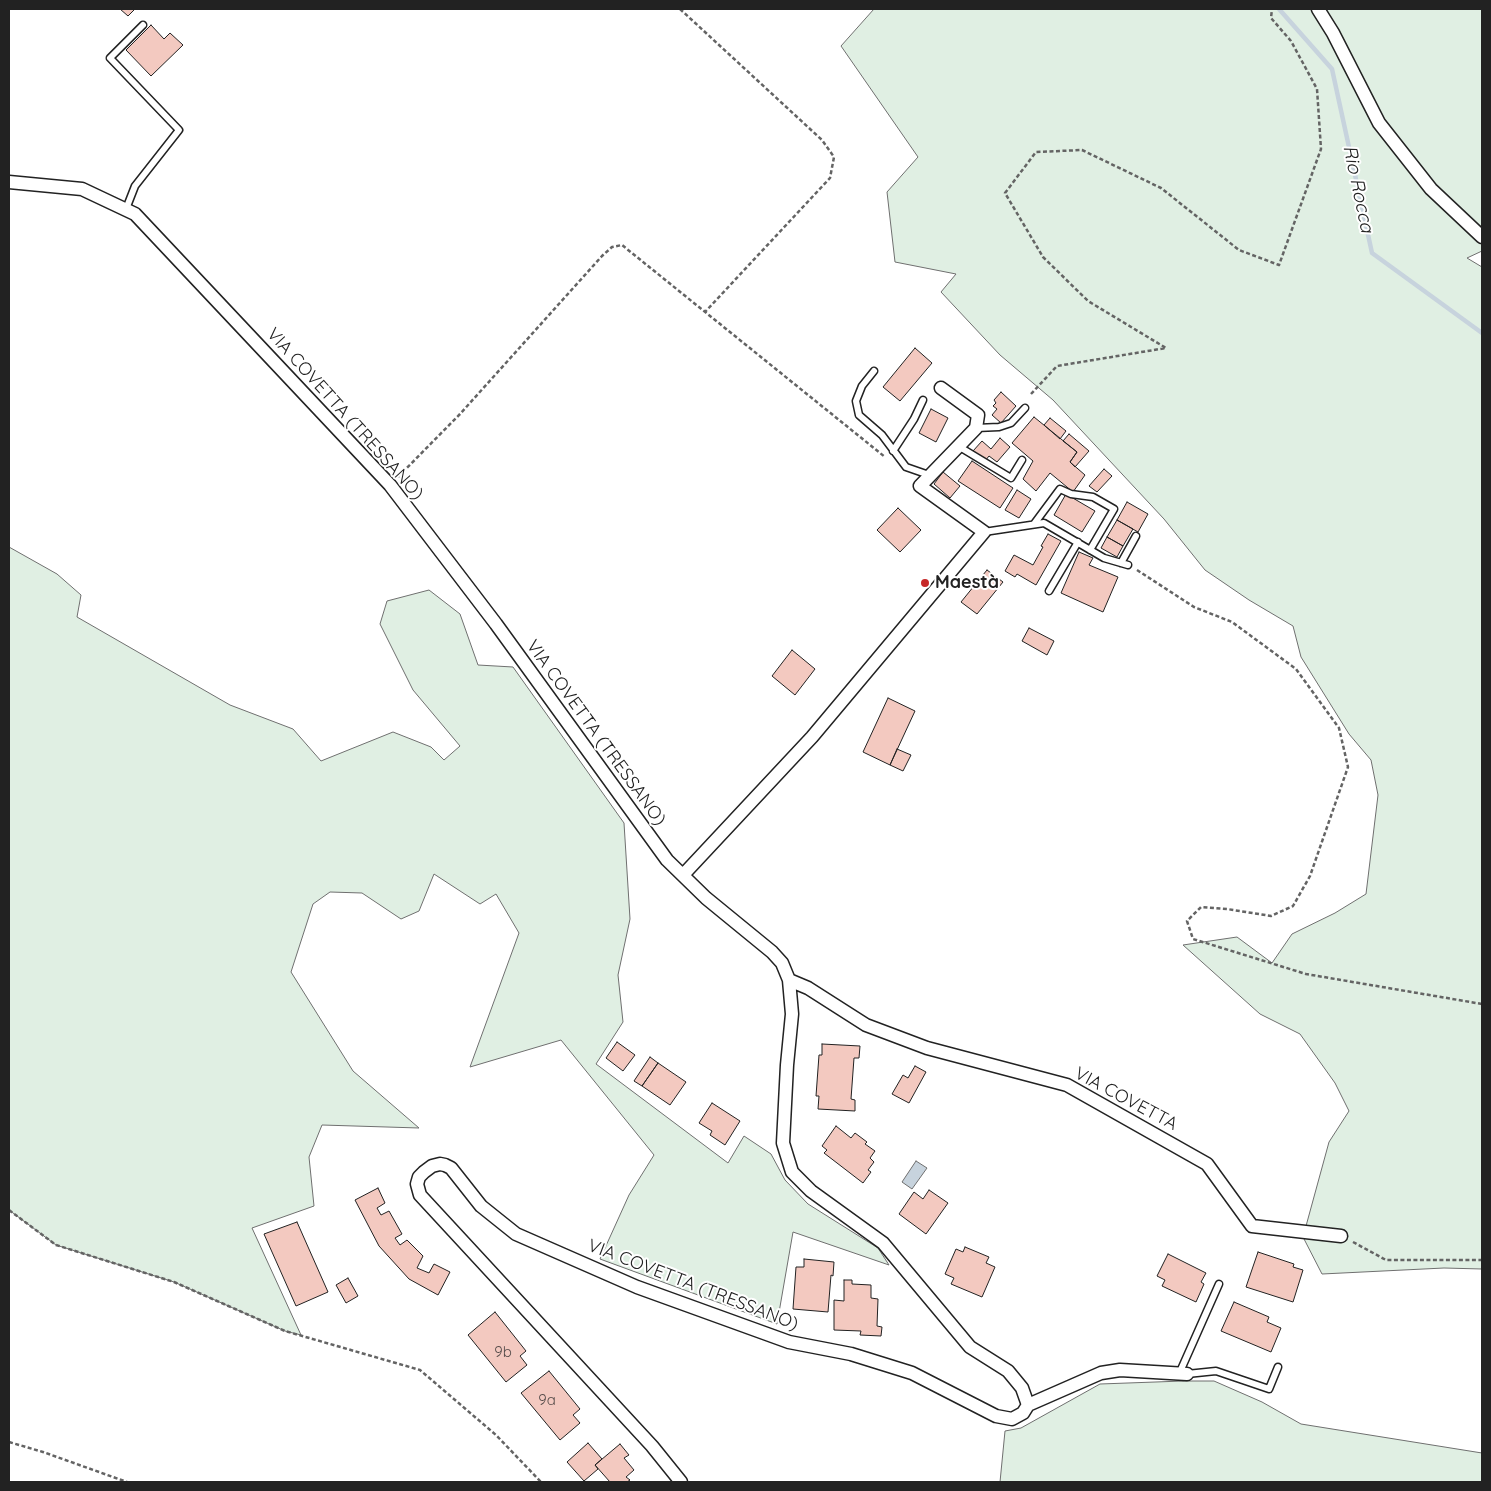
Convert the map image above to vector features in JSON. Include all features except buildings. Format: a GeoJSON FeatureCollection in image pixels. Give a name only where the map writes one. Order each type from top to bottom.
{"type":"FeatureCollection","features":[{"type":"Feature","properties":{"kind":"street"},"geometry":{"type":"LineString","coordinates":[[1318,9],[1334,33],[1379,123],[1431,189],[1482,237]]}},
{"type":"Feature","properties":{"kind":"street","name":"VIA COVETTA (TRESSANO)"},"geometry":{"type":"LineString","coordinates":[[9,182],[82,189],[134,214],[390,485],[496,624],[667,860],[706,898],[772,952],[782,963],[789,980],[792,1014],[783,1143],[792,1172],[811,1191],[884,1243],[970,1347],[1008,1371],[1022,1388],[1028,1405],[1023,1413],[1012,1419],[996,1416],[912,1372],[851,1354],[789,1342],[645,1290],[516,1234],[481,1206],[451,1168],[440,1164],[432,1166],[424,1172],[419,1177],[417,1184],[420,1195],[652,1446],[681,1482]]}},
{"type":"Feature","properties":{"kind":"street"},"geometry":{"type":"LineString","coordinates":[[683,875],[812,737],[984,532],[920,486],[928,475],[976,428],[978,415],[941,388]]}},
{"type":"Feature","properties":{"kind":"street","name":"VIA COVETTA"},"geometry":{"type":"LineString","coordinates":[[789,980],[808,988],[866,1026],[927,1048],[1067,1085],[1208,1164],[1252,1226],[1340,1236]]}},
{"type":"Feature","properties":{"kind":"street"},"geometry":{"type":"LineString","coordinates":[[1028,1405],[1101,1373],[1120,1370],[1183,1374]]}},
{"type":"Feature","properties":{"kind":"lane"},"geometry":{"type":"LineString","coordinates":[[126,209],[134,186],[179,130],[110,58],[143,25]]}},
{"type":"Feature","properties":{"kind":"lane"},"geometry":{"type":"LineString","coordinates":[[874,371],[862,386],[856,401],[859,415],[882,435],[906,467],[928,475]]}},
{"type":"Feature","properties":{"kind":"lane"},"geometry":{"type":"LineString","coordinates":[[893,451],[914,419],[923,400]]}},
{"type":"Feature","properties":{"kind":"lane"},"geometry":{"type":"LineString","coordinates":[[976,428],[999,427],[1011,423],[1025,408]]}},
{"type":"Feature","properties":{"kind":"lane"},"geometry":{"type":"LineString","coordinates":[[958,446],[1011,478],[1022,460]]}},
{"type":"Feature","properties":{"kind":"lane"},"geometry":{"type":"LineString","coordinates":[[1034,524],[1060,489],[1071,494],[1093,497],[1114,509],[1090,550]]}},
{"type":"Feature","properties":{"kind":"lane"},"geometry":{"type":"LineString","coordinates":[[984,532],[1044,522],[1104,558],[1125,564],[1136,536]]}},
{"type":"Feature","properties":{"kind":"lane"},"geometry":{"type":"LineString","coordinates":[[1049,591],[1078,542]]}},
{"type":"Feature","properties":{"kind":"lane"},"geometry":{"type":"LineString","coordinates":[[1219,1284],[1183,1374],[1216,1371],[1269,1389],[1278,1366]]}},
{"type":"Feature","properties":{"kind":"path"},"geometry":{"type":"LineString","coordinates":[[680,9],[822,140],[834,157],[830,178],[705,312]]}},
{"type":"Feature","properties":{"kind":"path"},"geometry":{"type":"LineString","coordinates":[[1031,394],[1058,366],[1166,348],[1088,301],[1043,257],[1005,193],[1036,152],[1082,150],[1161,188],[1239,250],[1279,265],[1321,149],[1317,89],[1291,41],[1271,18],[1272,9]]}},
{"type":"Feature","properties":{"kind":"path"},"geometry":{"type":"LineString","coordinates":[[390,485],[460,414],[595,263],[612,247],[622,245],[889,461]]}},
{"type":"Feature","properties":{"kind":"path"},"geometry":{"type":"LineString","coordinates":[[1125,564],[1194,608],[1232,622],[1296,669],[1339,728],[1348,767],[1310,876],[1293,906],[1271,916],[1201,907],[1188,921],[1193,939],[1306,974],[1482,1004]]}},
{"type":"Feature","properties":{"kind":"path"},"geometry":{"type":"LineString","coordinates":[[9,1210],[56,1245],[174,1282],[285,1331],[420,1370],[496,1435],[541,1482]]}},
{"type":"Feature","properties":{"kind":"path"},"geometry":{"type":"LineString","coordinates":[[1340,1236],[1386,1260],[1482,1260]]}},
{"type":"Feature","properties":{"kind":"path"},"geometry":{"type":"LineString","coordinates":[[9,1442],[127,1482]]}},
{"type":"Feature","properties":{"kind":"green space"},"geometry":{"type":"Polygon","coordinates":[[[874,9],[1482,9],[1482,251],[1467,258],[1482,267],[1482,1269],[1444,1268],[1322,1274],[1303,1237],[1329,1142],[1349,1111],[1335,1083],[1300,1034],[1260,1014],[1183,945],[1237,937],[1272,963],[1292,934],[1335,913],[1366,894],[1378,795],[1371,760],[1349,734],[1301,657],[1293,626],[1249,600],[1205,570],[1164,519],[1053,400],[1000,355],[941,292],[956,274],[895,262],[887,192],[918,157],[841,46],[874,9]]]}},
{"type":"Feature","properties":{"kind":"green space"},"geometry":{"type":"Polygon","coordinates":[[[9,547],[57,574],[81,595],[77,617],[230,705],[293,729],[321,761],[393,732],[431,747],[444,760],[460,746],[413,690],[380,624],[387,601],[429,590],[460,614],[478,665],[513,667],[624,823],[630,919],[618,975],[623,1022],[596,1064],[728,1163],[744,1136],[771,1154],[785,1180],[808,1204],[878,1248],[889,1265],[793,1232],[777,1324],[600,1259],[629,1195],[654,1155],[561,1040],[470,1067],[519,933],[496,894],[480,904],[434,874],[419,911],[401,919],[362,893],[330,892],[313,904],[291,972],[353,1071],[419,1128],[322,1125],[309,1157],[314,1206],[252,1228],[301,1335],[285,1331],[174,1282],[56,1245],[9,1210],[9,547]]]}},
{"type":"Feature","properties":{"kind":"green space"},"geometry":{"type":"Polygon","coordinates":[[[1214,1381],[1262,1402],[1301,1424],[1482,1453],[1482,1482],[1000,1482],[1005,1431],[1021,1428],[1100,1384],[1214,1381]]]}},
{"type":"Feature","properties":{"kind":"shaded area"},"geometry":{"type":"Polygon","coordinates":[[[916,1161],[927,1168],[912,1189],[902,1182],[916,1161]]]}},
{"type":"Feature","properties":{"kind":"waterway","name":"Rio Rocca"},"geometry":{"type":"LineString","coordinates":[[1279,9],[1332,69],[1372,253],[1482,333]]}},
{"type":"Feature","properties":{"kind":"place","name":"Maestà"},"geometry":{"type":"Point","coordinates":[925,583]}}]}
